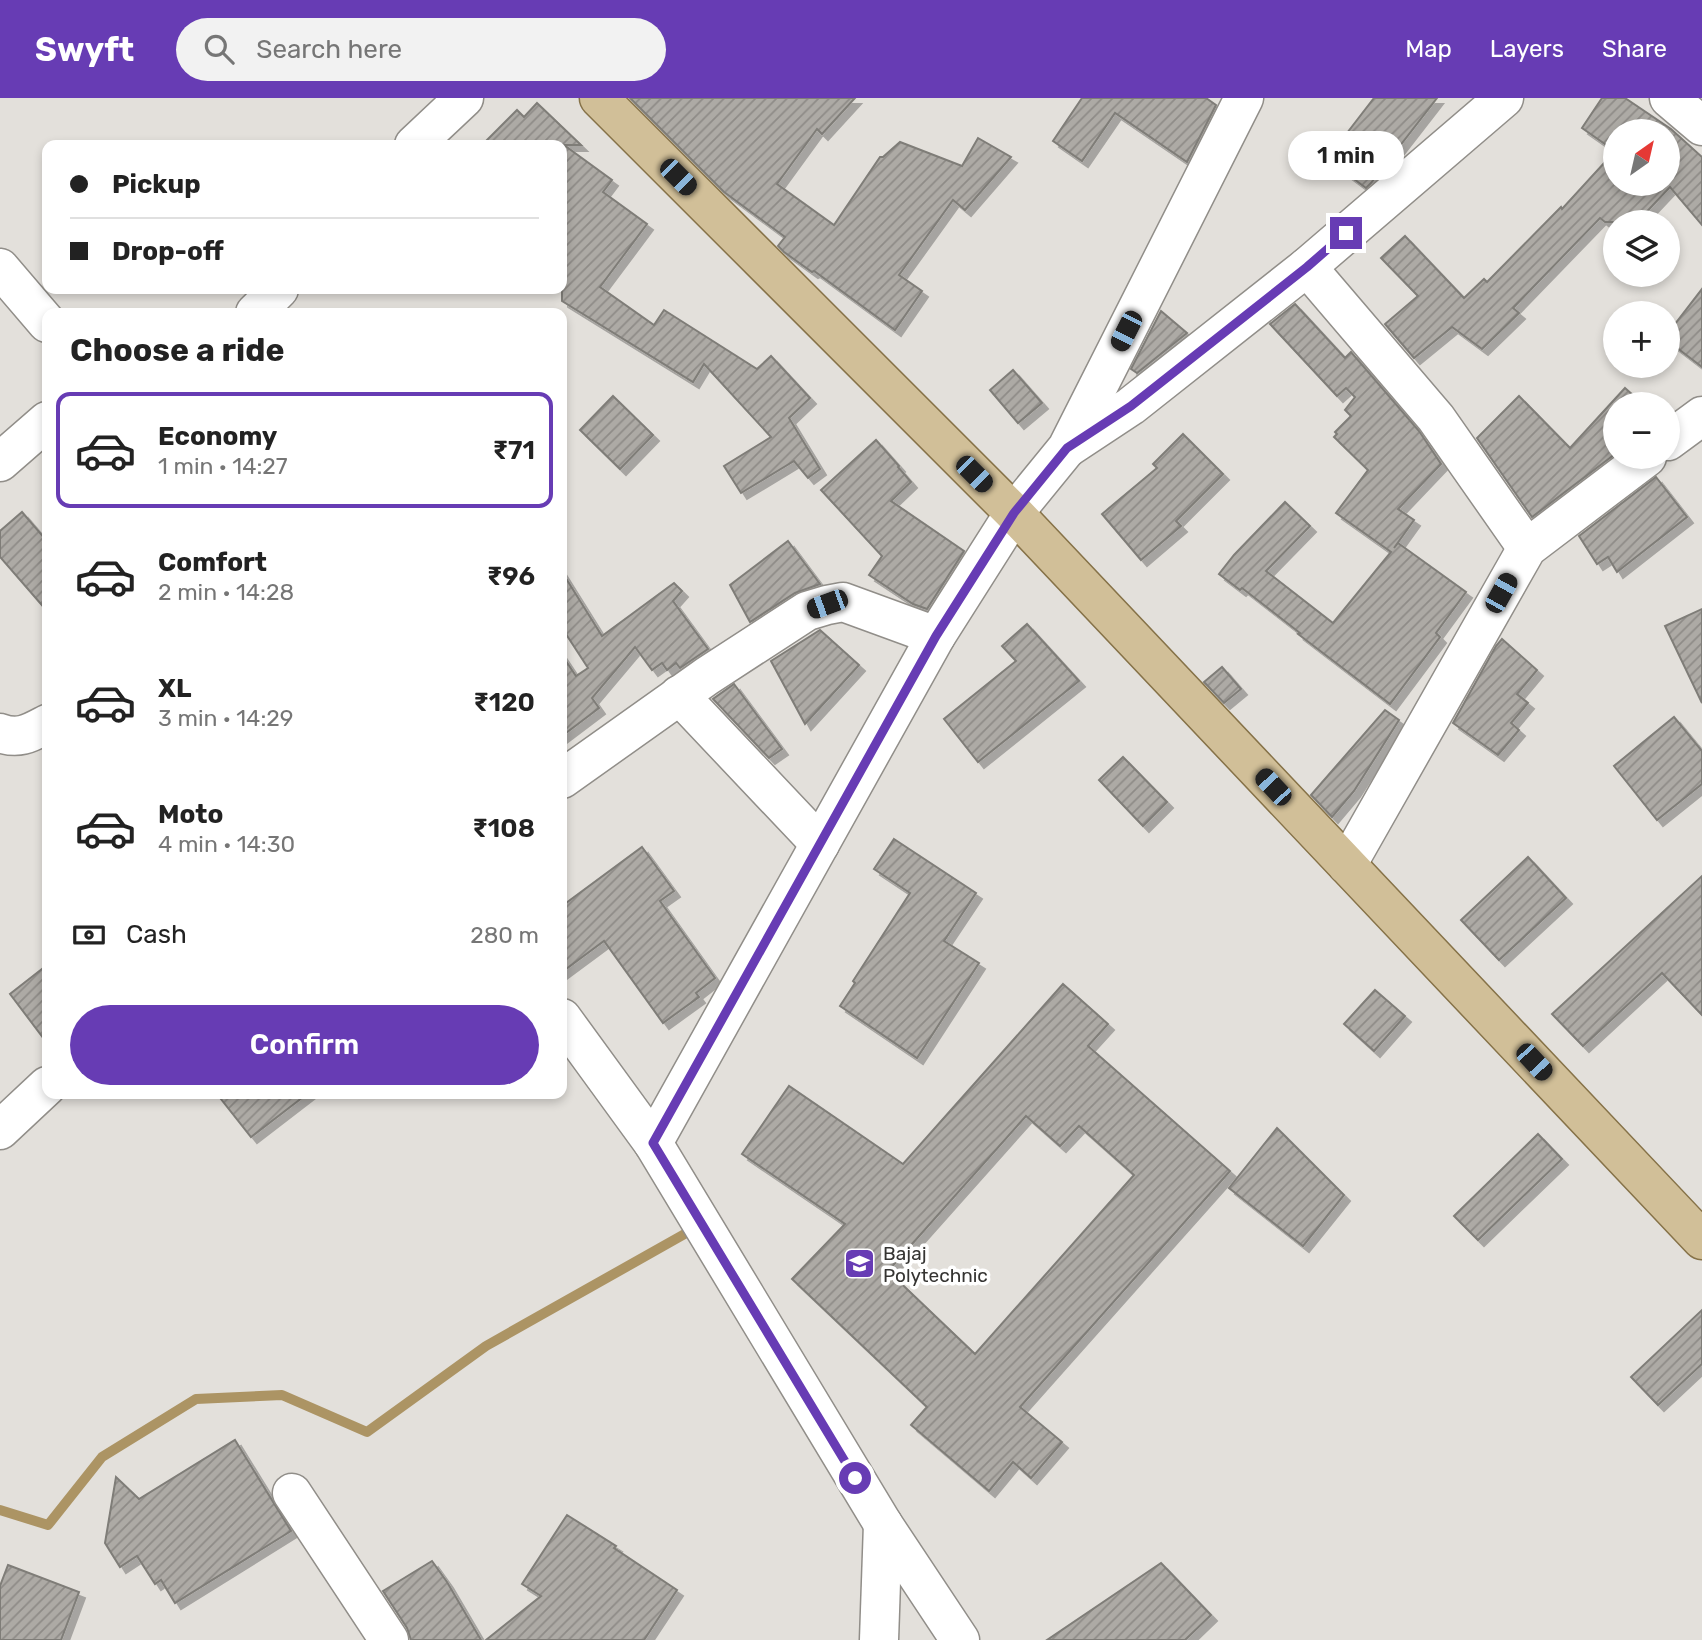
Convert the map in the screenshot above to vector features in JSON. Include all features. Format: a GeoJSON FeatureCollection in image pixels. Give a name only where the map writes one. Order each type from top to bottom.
{"type":"FeatureCollection","features":[{"type":"Feature","properties":{"kind":"main road"},"geometry":{"type":"LineString","coordinates":[[599,98],[1014,513],[1702,1240]]}},
{"type":"Feature","properties":{"kind":"street"},"geometry":{"type":"LineString","coordinates":[[419,140],[464,98]]}},
{"type":"Feature","properties":{"kind":"street"},"geometry":{"type":"LineString","coordinates":[[653,1143],[936,636],[1014,513],[1067,448],[1244,98]]}},
{"type":"Feature","properties":{"kind":"street"},"geometry":{"type":"LineString","coordinates":[[1067,448],[1131,406],[1307,267],[1504,98]]}},
{"type":"Feature","properties":{"kind":"street"},"geometry":{"type":"LineString","coordinates":[[1669,98],[1702,126]]}},
{"type":"Feature","properties":{"kind":"street"},"geometry":{"type":"LineString","coordinates":[[1307,267],[1436,418],[1527,548]]}},
{"type":"Feature","properties":{"kind":"street"},"geometry":{"type":"LineString","coordinates":[[0,268],[42,317]]}},
{"type":"Feature","properties":{"kind":"street"},"geometry":{"type":"LineString","coordinates":[[260,308],[274,294]]}},
{"type":"Feature","properties":{"kind":"street"},"geometry":{"type":"LineString","coordinates":[[1680,433],[1702,416]]}},
{"type":"Feature","properties":{"kind":"street"},"geometry":{"type":"LineString","coordinates":[[0,462],[42,425]]}},
{"type":"Feature","properties":{"kind":"street"},"geometry":{"type":"LineString","coordinates":[[1347,865],[1527,548],[1631,469]]}},
{"type":"Feature","properties":{"kind":"street"},"geometry":{"type":"LineString","coordinates":[[567,775],[679,695],[807,611],[843,602],[936,636]]}},
{"type":"Feature","properties":{"kind":"street"},"geometry":{"type":"LineString","coordinates":[[679,695],[820,844]]}},
{"type":"Feature","properties":{"kind":"street"},"geometry":{"type":"LineString","coordinates":[[0,733],[18,737],[42,726]]}},
{"type":"Feature","properties":{"kind":"street"},"geometry":{"type":"LineString","coordinates":[[567,1025],[653,1143],[883,1524],[960,1640]]}},
{"type":"Feature","properties":{"kind":"street"},"geometry":{"type":"LineString","coordinates":[[0,1130],[42,1091]]}},
{"type":"Feature","properties":{"kind":"street"},"geometry":{"type":"LineString","coordinates":[[292,1493],[389,1640]]}},
{"type":"Feature","properties":{"kind":"street"},"geometry":{"type":"LineString","coordinates":[[879,1640],[883,1524]]}},
{"type":"Feature","properties":{"kind":"building"},"geometry":{"type":"Polygon","coordinates":[[[630,98],[855,98],[822,134],[817,129],[777,184],[834,225],[880,157],[900,142],[962,166],[978,138],[1011,157],[965,210],[953,200],[899,275],[922,291],[895,330],[784,252],[778,246],[785,237],[724,192],[630,98]]]}},
{"type":"Feature","properties":{"kind":"building"},"geometry":{"type":"Polygon","coordinates":[[[1082,98],[1206,98],[1216,105],[1187,162],[1115,113],[1082,161],[1053,141],[1082,98]]]}},
{"type":"Feature","properties":{"kind":"building"},"geometry":{"type":"Polygon","coordinates":[[[1374,98],[1437,98],[1366,188],[1327,159],[1374,98]]]}},
{"type":"Feature","properties":{"kind":"building"},"geometry":{"type":"Polygon","coordinates":[[[1602,98],[1625,98],[1656,119],[1603,119],[1603,143],[1582,128],[1602,98]]]}},
{"type":"Feature","properties":{"kind":"building"},"geometry":{"type":"Polygon","coordinates":[[[537,103],[581,145],[567,145],[567,140],[487,140],[517,110],[524,117],[537,103]]]}},
{"type":"Feature","properties":{"kind":"building"},"geometry":{"type":"Polygon","coordinates":[[[1680,137],[1702,157],[1702,225],[1678,196],[1680,196],[1680,137]]]}},
{"type":"Feature","properties":{"kind":"building"},"geometry":{"type":"Polygon","coordinates":[[[567,147],[612,180],[603,192],[647,224],[600,287],[654,325],[664,310],[757,369],[771,356],[810,398],[789,418],[820,469],[808,478],[794,461],[741,493],[724,466],[771,437],[704,364],[693,382],[562,301],[562,294],[567,294],[567,147]]]}},
{"type":"Feature","properties":{"kind":"building"},"geometry":{"type":"Polygon","coordinates":[[[1603,164],[1603,196],[1662,196],[1648,210],[1603,210],[1603,220],[1600,218],[1513,308],[1519,313],[1482,349],[1452,327],[1414,358],[1385,324],[1418,296],[1381,258],[1405,236],[1464,298],[1484,279],[1487,282],[1561,207],[1562,209],[1603,164]]]}},
{"type":"Feature","properties":{"kind":"building"},"geometry":{"type":"Polygon","coordinates":[[[1702,289],[1702,367],[1680,350],[1680,317],[1702,289]]]}},
{"type":"Feature","properties":{"kind":"building"},"geometry":{"type":"Polygon","coordinates":[[[1295,304],[1345,358],[1351,352],[1419,431],[1441,464],[1398,509],[1414,520],[1394,548],[1398,543],[1466,592],[1436,633],[1440,637],[1390,704],[1242,588],[1240,590],[1219,574],[1285,502],[1310,526],[1266,571],[1333,623],[1391,552],[1336,513],[1368,470],[1334,437],[1337,434],[1335,432],[1351,416],[1345,410],[1355,397],[1346,388],[1337,396],[1270,324],[1295,304]]]}},
{"type":"Feature","properties":{"kind":"building"},"geometry":{"type":"Polygon","coordinates":[[[1161,311],[1187,333],[1137,373],[1131,369],[1161,311]]]}},
{"type":"Feature","properties":{"kind":"building"},"geometry":{"type":"Polygon","coordinates":[[[1013,370],[1042,403],[1018,423],[990,390],[1013,370]]]}},
{"type":"Feature","properties":{"kind":"building"},"geometry":{"type":"Polygon","coordinates":[[[613,396],[653,435],[620,469],[580,430],[613,396]]]}},
{"type":"Feature","properties":{"kind":"building"},"geometry":{"type":"Polygon","coordinates":[[[1519,396],[1570,448],[1603,412],[1603,463],[1532,517],[1477,438],[1519,396]]]}},
{"type":"Feature","properties":{"kind":"building"},"geometry":{"type":"Polygon","coordinates":[[[1183,434],[1223,474],[1176,521],[1181,526],[1141,560],[1102,514],[1157,468],[1153,464],[1183,434]]]}},
{"type":"Feature","properties":{"kind":"building"},"geometry":{"type":"Polygon","coordinates":[[[876,440],[911,482],[891,501],[964,551],[927,609],[913,604],[869,575],[882,556],[821,490],[876,440]]]}},
{"type":"Feature","properties":{"kind":"building"},"geometry":{"type":"Polygon","coordinates":[[[1656,477],[1687,517],[1617,572],[1608,557],[1597,564],[1579,536],[1656,477]]]}},
{"type":"Feature","properties":{"kind":"building"},"geometry":{"type":"Polygon","coordinates":[[[22,512],[42,535],[42,605],[0,557],[0,531],[22,512]]]}},
{"type":"Feature","properties":{"kind":"building"},"geometry":{"type":"Polygon","coordinates":[[[788,541],[820,584],[795,593],[750,622],[730,585],[788,541]]]}},
{"type":"Feature","properties":{"kind":"building"},"geometry":{"type":"Polygon","coordinates":[[[567,580],[602,636],[674,583],[682,591],[673,601],[708,649],[680,668],[676,663],[667,670],[662,663],[652,670],[635,647],[592,698],[599,708],[567,732],[567,662],[576,676],[588,668],[567,636],[567,580]]]}},
{"type":"Feature","properties":{"kind":"building"},"geometry":{"type":"Polygon","coordinates":[[[1702,609],[1702,703],[1665,626],[1702,609]]]}},
{"type":"Feature","properties":{"kind":"building"},"geometry":{"type":"Polygon","coordinates":[[[1027,624],[1079,681],[978,762],[944,719],[1016,661],[1002,646],[1027,624]]]}},
{"type":"Feature","properties":{"kind":"building"},"geometry":{"type":"Polygon","coordinates":[[[820,630],[859,665],[805,724],[771,661],[820,630]]]}},
{"type":"Feature","properties":{"kind":"building"},"geometry":{"type":"Polygon","coordinates":[[[1502,639],[1537,670],[1517,694],[1528,703],[1511,723],[1519,730],[1498,755],[1453,723],[1502,639]]]}},
{"type":"Feature","properties":{"kind":"building"},"geometry":{"type":"Polygon","coordinates":[[[1222,667],[1241,689],[1224,703],[1204,682],[1222,667]]]}},
{"type":"Feature","properties":{"kind":"building"},"geometry":{"type":"Polygon","coordinates":[[[734,684],[782,749],[769,758],[713,699],[734,684]]]}},
{"type":"Feature","properties":{"kind":"building"},"geometry":{"type":"Polygon","coordinates":[[[1385,710],[1399,720],[1354,791],[1332,817],[1311,795],[1385,710]]]}},
{"type":"Feature","properties":{"kind":"building"},"geometry":{"type":"Polygon","coordinates":[[[1674,717],[1702,751],[1702,784],[1657,820],[1614,766],[1674,717]]]}},
{"type":"Feature","properties":{"kind":"building"},"geometry":{"type":"Polygon","coordinates":[[[1123,757],[1167,802],[1143,826],[1099,780],[1123,757]]]}},
{"type":"Feature","properties":{"kind":"building"},"geometry":{"type":"Polygon","coordinates":[[[894,839],[976,893],[944,941],[979,963],[917,1058],[840,1006],[855,983],[853,981],[910,893],[874,869],[894,839]]]}},
{"type":"Feature","properties":{"kind":"building"},"geometry":{"type":"Polygon","coordinates":[[[642,847],[674,891],[660,901],[715,978],[696,993],[699,997],[663,1023],[604,941],[567,968],[567,902],[642,847]]]}},
{"type":"Feature","properties":{"kind":"building"},"geometry":{"type":"Polygon","coordinates":[[[1528,857],[1566,898],[1499,960],[1461,920],[1528,857]]]}},
{"type":"Feature","properties":{"kind":"building"},"geometry":{"type":"Polygon","coordinates":[[[1702,876],[1702,1015],[1662,973],[1583,1046],[1552,1014],[1702,876]]]}},
{"type":"Feature","properties":{"kind":"building"},"geometry":{"type":"Polygon","coordinates":[[[42,969],[42,1036],[10,994],[42,969]]]}},
{"type":"Feature","properties":{"kind":"building"},"geometry":{"type":"Polygon","coordinates":[[[1063,984],[1108,1024],[1088,1046],[1230,1171],[1020,1407],[1062,1442],[1031,1478],[1013,1462],[989,1491],[911,1425],[927,1407],[792,1279],[845,1224],[742,1154],[789,1086],[903,1164],[1063,984]],[[1026,1116],[888,1271],[975,1354],[1134,1175],[1079,1126],[1060,1146],[1026,1116]]]}},
{"type":"Feature","properties":{"kind":"building"},"geometry":{"type":"Polygon","coordinates":[[[1375,990],[1405,1016],[1374,1051],[1344,1024],[1375,990]]]}},
{"type":"Feature","properties":{"kind":"building"},"geometry":{"type":"Polygon","coordinates":[[[221,1099],[300,1099],[251,1137],[221,1099]]]}},
{"type":"Feature","properties":{"kind":"building"},"geometry":{"type":"Polygon","coordinates":[[[1277,1128],[1344,1195],[1303,1246],[1229,1188],[1277,1128]]]}},
{"type":"Feature","properties":{"kind":"building"},"geometry":{"type":"Polygon","coordinates":[[[1538,1134],[1562,1159],[1478,1240],[1454,1216],[1538,1134]]]}},
{"type":"Feature","properties":{"kind":"building"},"geometry":{"type":"Polygon","coordinates":[[[1702,1310],[1702,1364],[1658,1405],[1631,1377],[1702,1310]]]}},
{"type":"Feature","properties":{"kind":"building"},"geometry":{"type":"Polygon","coordinates":[[[235,1440],[291,1531],[175,1603],[161,1580],[155,1584],[137,1556],[120,1567],[105,1543],[116,1477],[139,1499],[235,1440]]]}},
{"type":"Feature","properties":{"kind":"building"},"geometry":{"type":"Polygon","coordinates":[[[567,1515],[677,1590],[644,1640],[486,1640],[541,1596],[522,1584],[567,1515]]]}},
{"type":"Feature","properties":{"kind":"building"},"geometry":{"type":"Polygon","coordinates":[[[432,1561],[481,1640],[411,1640],[407,1628],[383,1591],[432,1561]]]}},
{"type":"Feature","properties":{"kind":"building"},"geometry":{"type":"Polygon","coordinates":[[[1161,1563],[1211,1615],[1185,1640],[1047,1640],[1161,1563]]]}},
{"type":"Feature","properties":{"kind":"building"},"geometry":{"type":"Polygon","coordinates":[[[8,1565],[79,1592],[61,1640],[0,1640],[0,1586],[8,1565]]]}},
{"type":"Feature","properties":{"kind":"waterway"},"geometry":{"type":"LineString","coordinates":[[0,1510],[48,1525],[102,1457],[196,1399],[282,1395],[367,1432],[486,1346],[697,1227]]}},
{"type":"Feature","properties":{"kind":"place","name":"Bajaj Polytechnic"},"geometry":{"type":"Point","coordinates":[860,1264]}},
{"type":"Feature","properties":{"kind":"route"},"geometry":{"type":"LineString","coordinates":[[855,1478],[653,1143],[936,636],[1014,513],[1067,448],[1131,406],[1346,233]]}}]}
